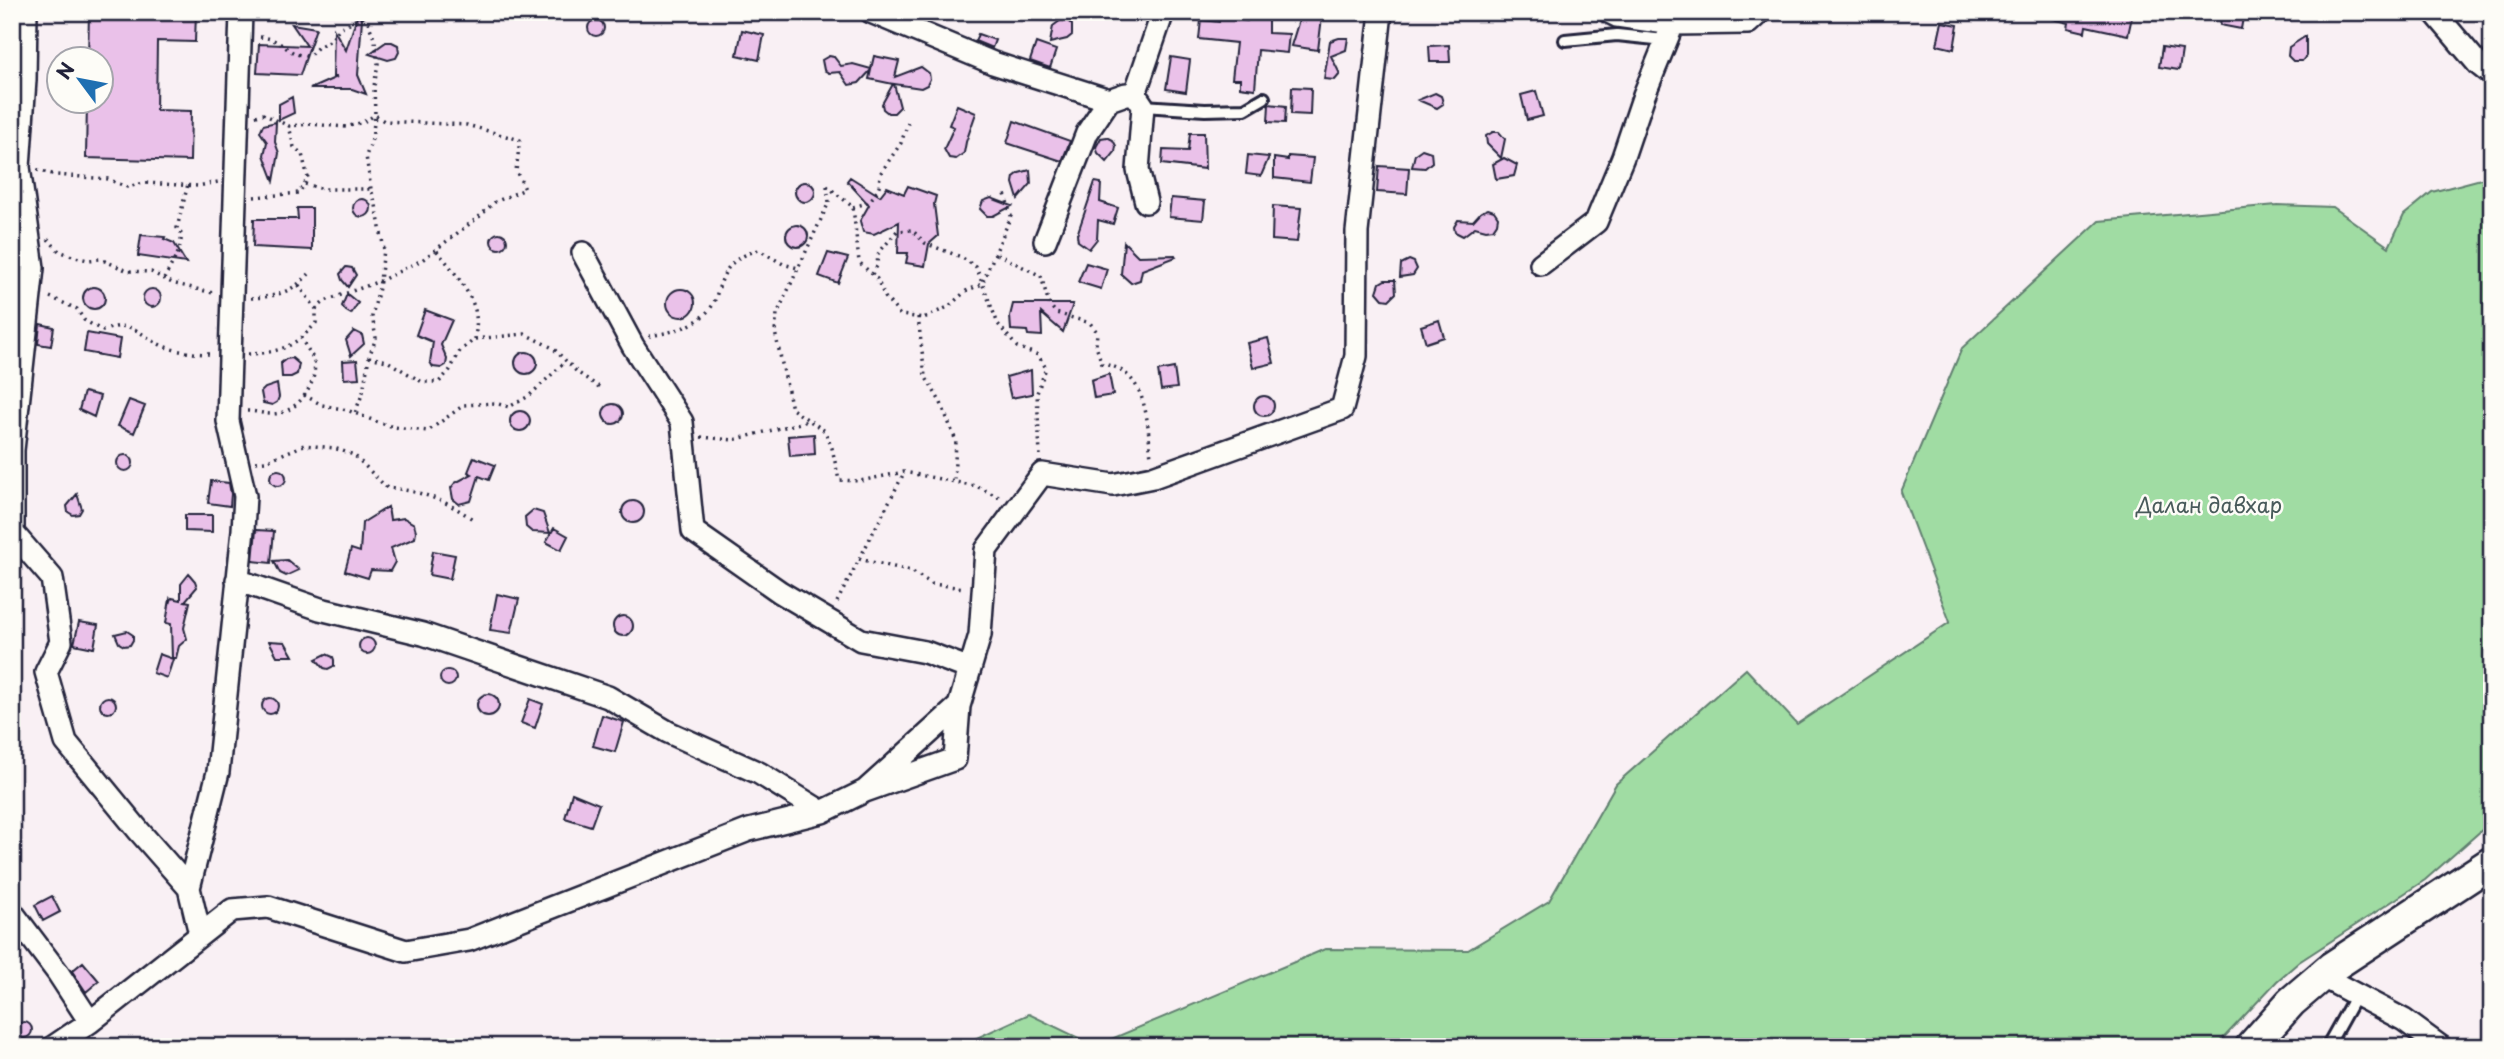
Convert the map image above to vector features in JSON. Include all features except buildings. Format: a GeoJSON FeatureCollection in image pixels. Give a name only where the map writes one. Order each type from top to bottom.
{"type":"FeatureCollection","features":[{"type":"Feature","properties":{"kind":"street"},"geometry":{"type":"LineString","coordinates":[[26,12],[25,80],[19,162],[33,268],[13,450],[13,533],[52,579],[61,642],[46,672],[66,742],[190,888]]}},
{"type":"Feature","properties":{"kind":"street"},"geometry":{"type":"LineString","coordinates":[[200,934],[190,888],[218,772],[245,496],[228,421],[242,12]]}},
{"type":"Feature","properties":{"kind":"street"},"geometry":{"type":"LineString","coordinates":[[871,12],[993,63],[1109,100]]}},
{"type":"Feature","properties":{"kind":"street"},"geometry":{"type":"LineString","coordinates":[[1146,202],[1138,170],[1139,100],[1163,12]]}},
{"type":"Feature","properties":{"kind":"street"},"geometry":{"type":"LineString","coordinates":[[53,1047],[90,1022],[232,910],[268,907],[406,951],[469,940],[749,830],[822,812],[865,791],[954,758],[960,706],[980,635],[986,550],[1042,474],[1113,485],[1153,477],[1342,409],[1356,356],[1357,232],[1381,12]]}},
{"type":"Feature","properties":{"kind":"street"},"geometry":{"type":"LineString","coordinates":[[1609,12],[1669,32],[1748,23],[1760,12]]}},
{"type":"Feature","properties":{"kind":"street"},"geometry":{"type":"LineString","coordinates":[[2434,12],[2478,64],[2492,75]]}},
{"type":"Feature","properties":{"kind":"street"},"geometry":{"type":"LineString","coordinates":[[1541,264],[1596,222],[1669,32]]}},
{"type":"Feature","properties":{"kind":"street"},"geometry":{"type":"LineString","coordinates":[[1045,241],[1087,133],[1109,100],[1126,94],[1139,100]]}},
{"type":"Feature","properties":{"kind":"street"},"geometry":{"type":"LineString","coordinates":[[583,253],[629,338],[682,422],[693,531],[780,592],[861,639],[925,652],[970,669]]}},
{"type":"Feature","properties":{"kind":"street"},"geometry":{"type":"LineString","coordinates":[[237,580],[320,609],[422,634],[608,697],[668,732],[760,773],[822,812]]}},
{"type":"Feature","properties":{"kind":"street"},"geometry":{"type":"LineString","coordinates":[[865,791],[960,706]]}},
{"type":"Feature","properties":{"kind":"street"},"geometry":{"type":"LineString","coordinates":[[2251,1047],[2291,1002],[2356,949],[2492,862]]}},
{"type":"Feature","properties":{"kind":"street"},"geometry":{"type":"LineString","coordinates":[[12,912],[90,1022]]}},
{"type":"Feature","properties":{"kind":"street"},"geometry":{"type":"LineString","coordinates":[[2321,976],[2404,1020],[2441,1047]]}},
{"type":"Feature","properties":{"kind":"lane"},"geometry":{"type":"LineString","coordinates":[[1565,40],[1669,32]]}},
{"type":"Feature","properties":{"kind":"lane"},"geometry":{"type":"LineString","coordinates":[[1139,100],[1205,110],[1245,109],[1264,98]]}},
{"type":"Feature","properties":{"kind":"lane"},"geometry":{"type":"LineString","coordinates":[[2327,1047],[2357,995]]}},
{"type":"Feature","properties":{"kind":"path"},"geometry":{"type":"LineString","coordinates":[[241,38],[272,38],[281,42],[291,52],[309,56],[360,14],[368,22],[375,40],[378,64],[374,86],[375,115],[372,139],[366,156],[384,250],[372,316],[376,338],[355,413]]}},
{"type":"Feature","properties":{"kind":"path"},"geometry":{"type":"LineString","coordinates":[[238,124],[263,114],[289,126],[309,124],[346,127],[375,115]]}},
{"type":"Feature","properties":{"kind":"path"},"geometry":{"type":"LineString","coordinates":[[316,309],[325,301],[380,281],[422,260],[495,202],[525,189],[516,171],[520,140],[467,125],[384,121],[375,115]]}},
{"type":"Feature","properties":{"kind":"path"},"geometry":{"type":"LineString","coordinates":[[853,207],[867,203],[875,195],[880,174],[901,143],[908,123]]}},
{"type":"Feature","properties":{"kind":"path"},"geometry":{"type":"LineString","coordinates":[[235,201],[258,196],[299,193],[308,178],[302,154],[294,147],[289,126]]}},
{"type":"Feature","properties":{"kind":"path"},"geometry":{"type":"LineString","coordinates":[[19,162],[42,172],[108,179],[127,187],[144,183],[209,185],[236,178]]}},
{"type":"Feature","properties":{"kind":"path"},"geometry":{"type":"LineString","coordinates":[[164,279],[181,243],[182,236],[177,228],[188,184]]}},
{"type":"Feature","properties":{"kind":"path"},"geometry":{"type":"LineString","coordinates":[[305,184],[323,189],[371,189]]}},
{"type":"Feature","properties":{"kind":"path"},"geometry":{"type":"LineString","coordinates":[[1004,190],[1011,216],[982,284],[966,291],[948,307],[924,318],[900,315],[872,274],[859,262],[853,207],[827,186],[829,202],[777,314],[775,332],[792,409],[825,431],[832,448],[838,480],[860,481],[904,472],[976,486],[1018,506]]}},
{"type":"Feature","properties":{"kind":"path"},"geometry":{"type":"LineString","coordinates":[[872,274],[877,266],[878,254],[897,231],[912,230],[925,243],[961,257],[976,267],[998,324],[1017,347],[1038,355],[1046,368],[1037,393],[1042,474]]}},
{"type":"Feature","properties":{"kind":"path"},"geometry":{"type":"LineString","coordinates":[[28,234],[48,238],[60,251],[75,257],[100,260],[128,271],[150,272],[194,290]]}},
{"type":"Feature","properties":{"kind":"path"},"geometry":{"type":"LineString","coordinates":[[436,250],[453,268],[474,308],[475,338]]}},
{"type":"Feature","properties":{"kind":"path"},"geometry":{"type":"LineString","coordinates":[[629,338],[668,333],[695,323],[713,305],[723,275],[739,256],[759,250],[783,264],[798,268]]}},
{"type":"Feature","properties":{"kind":"path"},"geometry":{"type":"LineString","coordinates":[[996,253],[1041,276],[1049,304],[1056,313],[1090,323],[1097,332],[1096,345],[1102,364],[1112,365],[1139,387],[1146,416],[1153,477]]}},
{"type":"Feature","properties":{"kind":"path"},"geometry":{"type":"LineString","coordinates":[[232,297],[280,295],[290,292],[309,274]]}},
{"type":"Feature","properties":{"kind":"path"},"geometry":{"type":"LineString","coordinates":[[31,289],[77,309],[84,320],[103,331],[115,326],[137,328],[165,347],[206,354],[262,355],[301,338],[316,323],[316,309],[298,284]]}},
{"type":"Feature","properties":{"kind":"path"},"geometry":{"type":"LineString","coordinates":[[918,317],[925,376],[941,403],[956,441],[954,482]]}},
{"type":"Feature","properties":{"kind":"path"},"geometry":{"type":"LineString","coordinates":[[369,357],[387,362],[422,382],[439,382],[450,370],[460,351],[475,338],[525,334],[553,348],[577,372],[602,389]]}},
{"type":"Feature","properties":{"kind":"path"},"geometry":{"type":"LineString","coordinates":[[228,407],[262,414],[281,413],[295,407],[312,381],[315,366],[310,351],[301,338]]}},
{"type":"Feature","properties":{"kind":"path"},"geometry":{"type":"LineString","coordinates":[[304,395],[322,405],[394,427],[428,431],[464,405],[495,403],[509,407],[529,396],[566,361]]}},
{"type":"Feature","properties":{"kind":"path"},"geometry":{"type":"LineString","coordinates":[[684,439],[703,436],[733,440],[808,421]]}},
{"type":"Feature","properties":{"kind":"path"},"geometry":{"type":"LineString","coordinates":[[236,462],[266,461],[304,445],[334,448],[354,454],[387,488],[411,489],[429,495],[459,509],[474,520]]}},
{"type":"Feature","properties":{"kind":"path"},"geometry":{"type":"LineString","coordinates":[[828,620],[904,472]]}},
{"type":"Feature","properties":{"kind":"path"},"geometry":{"type":"LineString","coordinates":[[859,559],[911,571],[932,584],[958,588],[983,586]]}},
{"type":"Feature","properties":{"kind":"green space","name":"Далан давхар"},"geometry":{"type":"Polygon","coordinates":[[[2492,176],[2492,821],[2425,880],[2299,962],[2277,981],[2215,1047],[966,1047],[970,1041],[1029,1014],[1095,1046],[1325,949],[1468,950],[1549,901],[1616,784],[1746,669],[1797,724],[1950,622],[1901,492],[1962,348],[2099,221],[2277,205],[2333,207],[2389,247],[2404,215],[2432,192],[2492,176]]]}}]}
